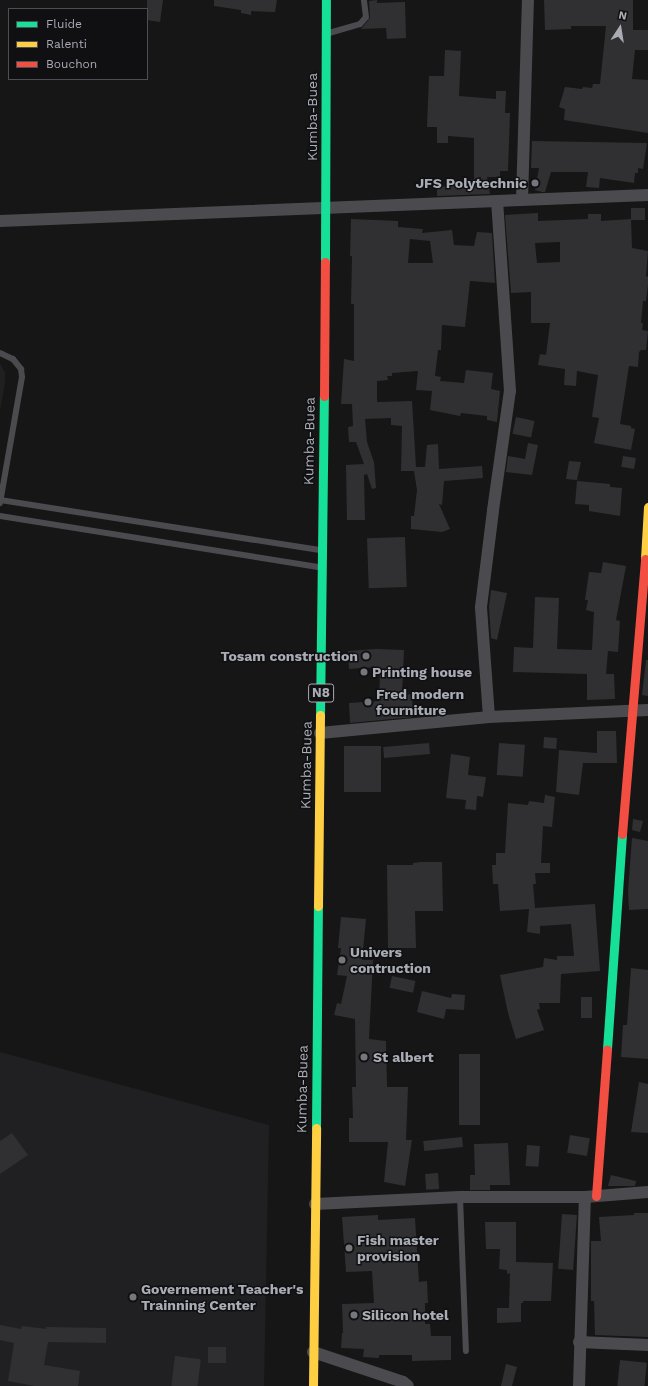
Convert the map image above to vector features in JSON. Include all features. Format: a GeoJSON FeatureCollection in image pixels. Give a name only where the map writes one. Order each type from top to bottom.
{"type":"FeatureCollection","features":[{"type":"Feature","properties":{"kind":"main road","name":"Kumba-Buea"},"geometry":{"type":"LineString","coordinates":[[313,1386],[321,550],[326,207],[326,0]]}},
{"type":"Feature","properties":{"kind":"main road"},"geometry":{"type":"LineString","coordinates":[[590,1196],[645,558],[648,507]]}},
{"type":"Feature","properties":{"kind":"street"},"geometry":{"type":"LineString","coordinates":[[522,200],[528,0]]}},
{"type":"Feature","properties":{"kind":"street"},"geometry":{"type":"LineString","coordinates":[[0,221],[648,195]]}},
{"type":"Feature","properties":{"kind":"street"},"geometry":{"type":"LineString","coordinates":[[489,717],[481,607],[510,391],[497,201]]}},
{"type":"Feature","properties":{"kind":"street"},"geometry":{"type":"LineString","coordinates":[[320,733],[489,717],[648,710]]}},
{"type":"Feature","properties":{"kind":"street"},"geometry":{"type":"LineString","coordinates":[[315,1204],[460,1197],[590,1196],[648,1192]]}},
{"type":"Feature","properties":{"kind":"street"},"geometry":{"type":"LineString","coordinates":[[579,1386],[579,1342],[590,1196]]}},
{"type":"Feature","properties":{"kind":"street"},"geometry":{"type":"LineString","coordinates":[[579,1342],[648,1345]]}},
{"type":"Feature","properties":{"kind":"street"},"geometry":{"type":"LineString","coordinates":[[313,1352],[403,1382],[408,1386]]}},
{"type":"Feature","properties":{"kind":"lane"},"geometry":{"type":"LineString","coordinates":[[326,34],[360,24],[366,17],[364,0]]}},
{"type":"Feature","properties":{"kind":"lane"},"geometry":{"type":"LineString","coordinates":[[0,353],[13,359],[21,369],[22,376],[0,501],[321,550]]}},
{"type":"Feature","properties":{"kind":"lane"},"geometry":{"type":"LineString","coordinates":[[0,516],[321,567]]}},
{"type":"Feature","properties":{"kind":"lane"},"geometry":{"type":"LineString","coordinates":[[460,1197],[466,1351]]}},
{"type":"Feature","properties":{"kind":"shaded area"},"geometry":{"type":"Polygon","coordinates":[[[0,363],[5,373],[5,383],[0,410],[0,363]]]}},
{"type":"Feature","properties":{"kind":"shaded area","name":"Governement Teacher's Trainning Center"},"geometry":{"type":"Polygon","coordinates":[[[0,1052],[269,1125],[264,1386],[0,1386],[0,1052]]]}},
{"type":"Feature","properties":{"kind":"building"},"geometry":{"type":"Polygon","coordinates":[[[147,0],[163,0],[160,22],[148,20],[147,0]]]}},
{"type":"Feature","properties":{"kind":"building"},"geometry":{"type":"Polygon","coordinates":[[[214,0],[277,0],[275,12],[251,11],[251,15],[241,13],[241,10],[214,6],[214,0]]]}},
{"type":"Feature","properties":{"kind":"building"},"geometry":{"type":"Polygon","coordinates":[[[377,0],[377,3],[405,2],[406,38],[387,39],[386,28],[361,29],[370,18],[369,1],[377,0]]]}},
{"type":"Feature","properties":{"kind":"building"},"geometry":{"type":"Polygon","coordinates":[[[544,0],[633,0],[633,30],[648,30],[648,50],[635,50],[632,79],[648,80],[648,133],[564,120],[565,109],[559,107],[565,87],[582,89],[583,87],[592,88],[593,84],[600,84],[606,26],[571,26],[571,29],[545,30],[544,0]]]}},
{"type":"Feature","properties":{"kind":"building"},"geometry":{"type":"Polygon","coordinates":[[[445,50],[461,51],[459,96],[496,99],[496,91],[506,91],[505,113],[510,113],[508,171],[500,171],[500,177],[487,177],[490,194],[437,196],[437,187],[449,186],[449,184],[474,179],[474,138],[448,136],[448,143],[437,143],[437,127],[427,127],[429,76],[444,76],[445,50]]]}},
{"type":"Feature","properties":{"kind":"building"},"geometry":{"type":"Polygon","coordinates":[[[532,141],[647,143],[643,169],[638,168],[638,173],[635,173],[634,183],[600,178],[599,188],[586,187],[588,172],[551,172],[545,192],[542,192],[535,190],[539,168],[531,168],[532,141]]]}},
{"type":"Feature","properties":{"kind":"building"},"geometry":{"type":"Polygon","coordinates":[[[631,208],[645,208],[645,220],[631,220],[631,208]]]}},
{"type":"Feature","properties":{"kind":"building"},"geometry":{"type":"Polygon","coordinates":[[[538,213],[538,221],[588,219],[588,214],[601,214],[601,221],[631,219],[632,248],[648,251],[646,276],[648,277],[648,284],[646,301],[643,301],[641,323],[643,323],[642,330],[648,331],[646,350],[641,350],[639,352],[638,367],[629,366],[620,424],[631,426],[631,428],[635,429],[631,450],[594,443],[599,418],[592,417],[598,375],[577,371],[576,386],[564,385],[565,369],[538,365],[540,354],[546,355],[550,323],[531,323],[531,292],[511,293],[505,215],[538,213]],[[560,242],[535,243],[537,263],[560,262],[560,242]]]}},
{"type":"Feature","properties":{"kind":"building"},"geometry":{"type":"Polygon","coordinates":[[[351,219],[398,221],[398,227],[423,229],[422,233],[452,230],[454,245],[474,246],[477,232],[492,233],[495,283],[470,281],[465,327],[442,325],[441,350],[438,350],[435,376],[441,377],[440,381],[464,383],[466,370],[493,373],[491,389],[500,391],[497,422],[487,420],[487,416],[461,413],[460,416],[430,410],[432,391],[416,390],[418,371],[392,373],[392,376],[387,376],[388,380],[377,381],[377,402],[412,401],[416,467],[425,467],[427,445],[438,444],[439,469],[482,466],[483,478],[444,481],[442,505],[439,504],[450,529],[442,532],[411,529],[411,516],[414,516],[417,490],[414,471],[401,471],[402,426],[391,425],[391,418],[365,419],[367,442],[374,462],[376,488],[372,489],[367,474],[364,475],[365,520],[347,520],[346,465],[364,464],[356,442],[349,442],[348,427],[353,426],[352,404],[341,404],[344,359],[354,361],[354,304],[351,304],[352,256],[350,256],[351,219]],[[410,239],[408,263],[433,263],[430,241],[410,239]]]}},
{"type":"Feature","properties":{"kind":"building"},"geometry":{"type":"Polygon","coordinates":[[[516,417],[535,421],[531,438],[512,434],[516,417]]]}},
{"type":"Feature","properties":{"kind":"building"},"geometry":{"type":"Polygon","coordinates":[[[528,443],[538,445],[532,475],[506,472],[508,456],[525,459],[528,443]]]}},
{"type":"Feature","properties":{"kind":"building"},"geometry":{"type":"Polygon","coordinates":[[[623,456],[636,458],[634,469],[621,467],[623,456]]]}},
{"type":"Feature","properties":{"kind":"building"},"geometry":{"type":"Polygon","coordinates":[[[569,461],[581,462],[577,480],[566,479],[569,461]]]}},
{"type":"Feature","properties":{"kind":"building"},"geometry":{"type":"Polygon","coordinates":[[[577,481],[610,484],[610,487],[622,488],[620,516],[589,511],[589,505],[575,504],[577,481]]]}},
{"type":"Feature","properties":{"kind":"building"},"geometry":{"type":"Polygon","coordinates":[[[405,537],[407,587],[369,588],[367,538],[405,537]]]}},
{"type":"Feature","properties":{"kind":"building"},"geometry":{"type":"Polygon","coordinates":[[[603,562],[626,566],[616,620],[620,621],[618,652],[608,651],[606,674],[614,674],[615,699],[587,700],[587,674],[513,672],[514,647],[533,648],[535,597],[559,598],[557,649],[592,650],[594,612],[586,610],[588,600],[585,600],[589,572],[601,573],[603,562]]]}},
{"type":"Feature","properties":{"kind":"building"},"geometry":{"type":"Polygon","coordinates":[[[491,590],[507,593],[497,640],[491,638],[489,607],[491,590]]]}},
{"type":"Feature","properties":{"kind":"building"},"geometry":{"type":"Polygon","coordinates":[[[376,649],[404,650],[402,695],[412,694],[413,717],[350,723],[349,703],[379,701],[380,672],[377,671],[377,667],[349,669],[348,651],[376,649]]]}},
{"type":"Feature","properties":{"kind":"building"},"geometry":{"type":"Polygon","coordinates":[[[646,660],[648,660],[648,696],[642,695],[646,660]]]}},
{"type":"Feature","properties":{"kind":"building"},"geometry":{"type":"Polygon","coordinates":[[[597,731],[616,731],[617,763],[583,763],[579,795],[556,792],[559,750],[597,753],[597,731]]]}},
{"type":"Feature","properties":{"kind":"building"},"geometry":{"type":"Polygon","coordinates":[[[544,737],[557,738],[556,749],[543,748],[544,737]]]}},
{"type":"Feature","properties":{"kind":"building"},"geometry":{"type":"Polygon","coordinates":[[[429,743],[430,754],[384,758],[383,747],[429,743]]]}},
{"type":"Feature","properties":{"kind":"building"},"geometry":{"type":"Polygon","coordinates":[[[499,743],[525,745],[523,777],[497,775],[499,743]]]}},
{"type":"Feature","properties":{"kind":"building"},"geometry":{"type":"Polygon","coordinates":[[[344,746],[381,746],[381,792],[344,792],[344,746]]]}},
{"type":"Feature","properties":{"kind":"building"},"geometry":{"type":"Polygon","coordinates":[[[451,754],[470,757],[468,775],[486,777],[483,797],[477,796],[476,810],[465,809],[466,800],[446,798],[451,754]]]}},
{"type":"Feature","properties":{"kind":"building"},"geometry":{"type":"Polygon","coordinates":[[[545,795],[555,797],[552,827],[543,826],[541,863],[550,863],[550,873],[535,873],[536,884],[533,884],[535,908],[595,904],[600,971],[561,974],[560,1003],[539,1003],[540,1009],[537,1010],[544,1030],[516,1039],[508,1013],[500,975],[543,967],[544,958],[557,960],[557,956],[574,956],[571,924],[540,926],[540,934],[527,932],[529,909],[500,911],[498,884],[493,884],[492,865],[496,865],[496,853],[505,853],[508,803],[528,805],[529,801],[544,803],[545,795]]]}},
{"type":"Feature","properties":{"kind":"building"},"geometry":{"type":"Polygon","coordinates":[[[633,819],[643,821],[640,832],[632,830],[633,819]]]}},
{"type":"Feature","properties":{"kind":"building"},"geometry":{"type":"Polygon","coordinates":[[[632,838],[648,841],[648,909],[629,910],[628,891],[632,838]]]}},
{"type":"Feature","properties":{"kind":"building"},"geometry":{"type":"Polygon","coordinates":[[[442,862],[443,911],[415,911],[416,948],[388,948],[387,865],[413,865],[413,863],[442,862]]]}},
{"type":"Feature","properties":{"kind":"building"},"geometry":{"type":"Polygon","coordinates":[[[341,917],[366,919],[362,960],[373,960],[369,1039],[386,1041],[387,1087],[408,1087],[406,1140],[412,1140],[405,1186],[384,1182],[388,1142],[349,1142],[349,1118],[353,1118],[352,1087],[356,1087],[355,1019],[334,1015],[337,1003],[341,1004],[347,976],[337,975],[341,948],[338,948],[341,917]]]}},
{"type":"Feature","properties":{"kind":"building"},"geometry":{"type":"Polygon","coordinates":[[[631,968],[648,970],[648,1059],[621,1057],[623,1025],[627,1025],[631,968]]]}},
{"type":"Feature","properties":{"kind":"building"},"geometry":{"type":"Polygon","coordinates":[[[392,976],[415,981],[413,993],[390,988],[392,976]]]}},
{"type":"Feature","properties":{"kind":"building"},"geometry":{"type":"Polygon","coordinates":[[[422,991],[451,998],[452,994],[465,995],[464,1010],[446,1009],[444,1019],[417,1012],[422,991]]]}},
{"type":"Feature","properties":{"kind":"building"},"geometry":{"type":"Polygon","coordinates":[[[581,997],[592,997],[592,1018],[581,1018],[581,997]]]}},
{"type":"Feature","properties":{"kind":"building"},"geometry":{"type":"Polygon","coordinates":[[[459,1054],[480,1054],[480,1125],[459,1125],[459,1054]]]}},
{"type":"Feature","properties":{"kind":"building"},"geometry":{"type":"Polygon","coordinates":[[[639,1082],[648,1084],[648,1133],[631,1132],[639,1082]]]}},
{"type":"Feature","properties":{"kind":"building"},"geometry":{"type":"Polygon","coordinates":[[[12,1133],[28,1155],[0,1174],[0,1141],[12,1133]]]}},
{"type":"Feature","properties":{"kind":"building"},"geometry":{"type":"Polygon","coordinates":[[[570,1135],[590,1138],[587,1156],[567,1153],[570,1135]]]}},
{"type":"Feature","properties":{"kind":"building"},"geometry":{"type":"Polygon","coordinates":[[[462,1137],[463,1147],[424,1151],[423,1141],[462,1137]]]}},
{"type":"Feature","properties":{"kind":"building"},"geometry":{"type":"Polygon","coordinates":[[[508,1143],[510,1185],[490,1185],[490,1190],[470,1190],[470,1175],[475,1175],[474,1144],[508,1143]]]}},
{"type":"Feature","properties":{"kind":"building"},"geometry":{"type":"Polygon","coordinates":[[[527,1145],[540,1146],[539,1167],[526,1166],[527,1145]]]}},
{"type":"Feature","properties":{"kind":"building"},"geometry":{"type":"Polygon","coordinates":[[[438,1173],[439,1189],[426,1190],[425,1174],[438,1173]]]}},
{"type":"Feature","properties":{"kind":"building"},"geometry":{"type":"Polygon","coordinates":[[[611,1175],[636,1181],[635,1186],[608,1186],[611,1175]]]}},
{"type":"Feature","properties":{"kind":"building"},"geometry":{"type":"Polygon","coordinates":[[[634,1213],[648,1213],[648,1337],[595,1335],[594,1301],[591,1301],[591,1241],[601,1241],[599,1217],[634,1215],[634,1213]]]}},
{"type":"Feature","properties":{"kind":"building"},"geometry":{"type":"Polygon","coordinates":[[[562,1214],[577,1215],[573,1270],[558,1269],[562,1214]]]}},
{"type":"Feature","properties":{"kind":"building"},"geometry":{"type":"Polygon","coordinates":[[[378,1215],[378,1220],[415,1218],[419,1282],[427,1281],[428,1303],[425,1303],[425,1324],[430,1324],[431,1336],[451,1336],[451,1360],[412,1361],[412,1355],[379,1355],[379,1358],[363,1357],[364,1349],[341,1348],[343,1333],[342,1304],[374,1303],[372,1271],[346,1272],[342,1217],[378,1215]]]}},
{"type":"Feature","properties":{"kind":"building"},"geometry":{"type":"Polygon","coordinates":[[[485,1222],[516,1222],[516,1262],[553,1263],[551,1301],[523,1301],[523,1303],[521,1303],[521,1322],[497,1323],[497,1308],[509,1308],[510,1273],[507,1274],[507,1270],[499,1269],[500,1249],[486,1249],[485,1222]]]}},
{"type":"Feature","properties":{"kind":"building"},"geometry":{"type":"Polygon","coordinates":[[[0,1325],[21,1329],[22,1326],[46,1329],[46,1327],[106,1328],[106,1343],[48,1342],[44,1365],[80,1371],[78,1386],[35,1386],[8,1381],[14,1343],[0,1340],[0,1325]]]}},
{"type":"Feature","properties":{"kind":"building"},"geometry":{"type":"Polygon","coordinates":[[[208,1347],[226,1347],[226,1363],[208,1363],[208,1347]]]}},
{"type":"Feature","properties":{"kind":"building"},"geometry":{"type":"Polygon","coordinates":[[[175,1356],[201,1359],[198,1386],[171,1386],[175,1356]]]}},
{"type":"Feature","properties":{"kind":"building"},"geometry":{"type":"Polygon","coordinates":[[[620,1360],[647,1363],[644,1386],[617,1386],[620,1360]]]}},
{"type":"Feature","properties":{"kind":"building"},"geometry":{"type":"Polygon","coordinates":[[[506,1364],[517,1367],[512,1386],[501,1386],[506,1364]]]}},
{"type":"Feature","properties":{"kind":"traffic: fast"},"geometry":{"type":"LineString","coordinates":[[325,262],[326,0]]}},
{"type":"Feature","properties":{"kind":"traffic: fast"},"geometry":{"type":"LineString","coordinates":[[320,715],[324,396]]}},
{"type":"Feature","properties":{"kind":"traffic: fast"},"geometry":{"type":"LineString","coordinates":[[607,1049],[622,834]]}},
{"type":"Feature","properties":{"kind":"traffic: fast"},"geometry":{"type":"LineString","coordinates":[[316,1128],[318,906]]}},
{"type":"Feature","properties":{"kind":"traffic: slow"},"geometry":{"type":"LineString","coordinates":[[645,559],[648,507]]}},
{"type":"Feature","properties":{"kind":"traffic: slow"},"geometry":{"type":"LineString","coordinates":[[318,906],[320,715]]}},
{"type":"Feature","properties":{"kind":"traffic: slow"},"geometry":{"type":"LineString","coordinates":[[313,1386],[316,1128]]}},
{"type":"Feature","properties":{"kind":"traffic: jam"},"geometry":{"type":"LineString","coordinates":[[324,396],[325,262]]}},
{"type":"Feature","properties":{"kind":"traffic: jam"},"geometry":{"type":"LineString","coordinates":[[622,834],[645,559]]}},
{"type":"Feature","properties":{"kind":"traffic: jam"},"geometry":{"type":"LineString","coordinates":[[596,1196],[607,1049]]}},
{"type":"Feature","properties":{"kind":"place","name":"JFS Polytechnic"},"geometry":{"type":"Point","coordinates":[535,183]}},
{"type":"Feature","properties":{"kind":"place","name":"Tosam construction"},"geometry":{"type":"Point","coordinates":[366,656]}},
{"type":"Feature","properties":{"kind":"place","name":"Printing house"},"geometry":{"type":"Point","coordinates":[364,672]}},
{"type":"Feature","properties":{"kind":"place","name":"Fred modern fourniture"},"geometry":{"type":"Point","coordinates":[368,702]}},
{"type":"Feature","properties":{"kind":"place","name":"Univers contruction"},"geometry":{"type":"Point","coordinates":[342,960]}},
{"type":"Feature","properties":{"kind":"place","name":"St albert"},"geometry":{"type":"Point","coordinates":[364,1057]}},
{"type":"Feature","properties":{"kind":"place","name":"Fish master provision"},"geometry":{"type":"Point","coordinates":[349,1248]}},
{"type":"Feature","properties":{"kind":"place","name":"Governement Teacher's Trainning Center"},"geometry":{"type":"Point","coordinates":[133,1297]}},
{"type":"Feature","properties":{"kind":"place","name":"Silicon hotel"},"geometry":{"type":"Point","coordinates":[354,1315]}}]}
